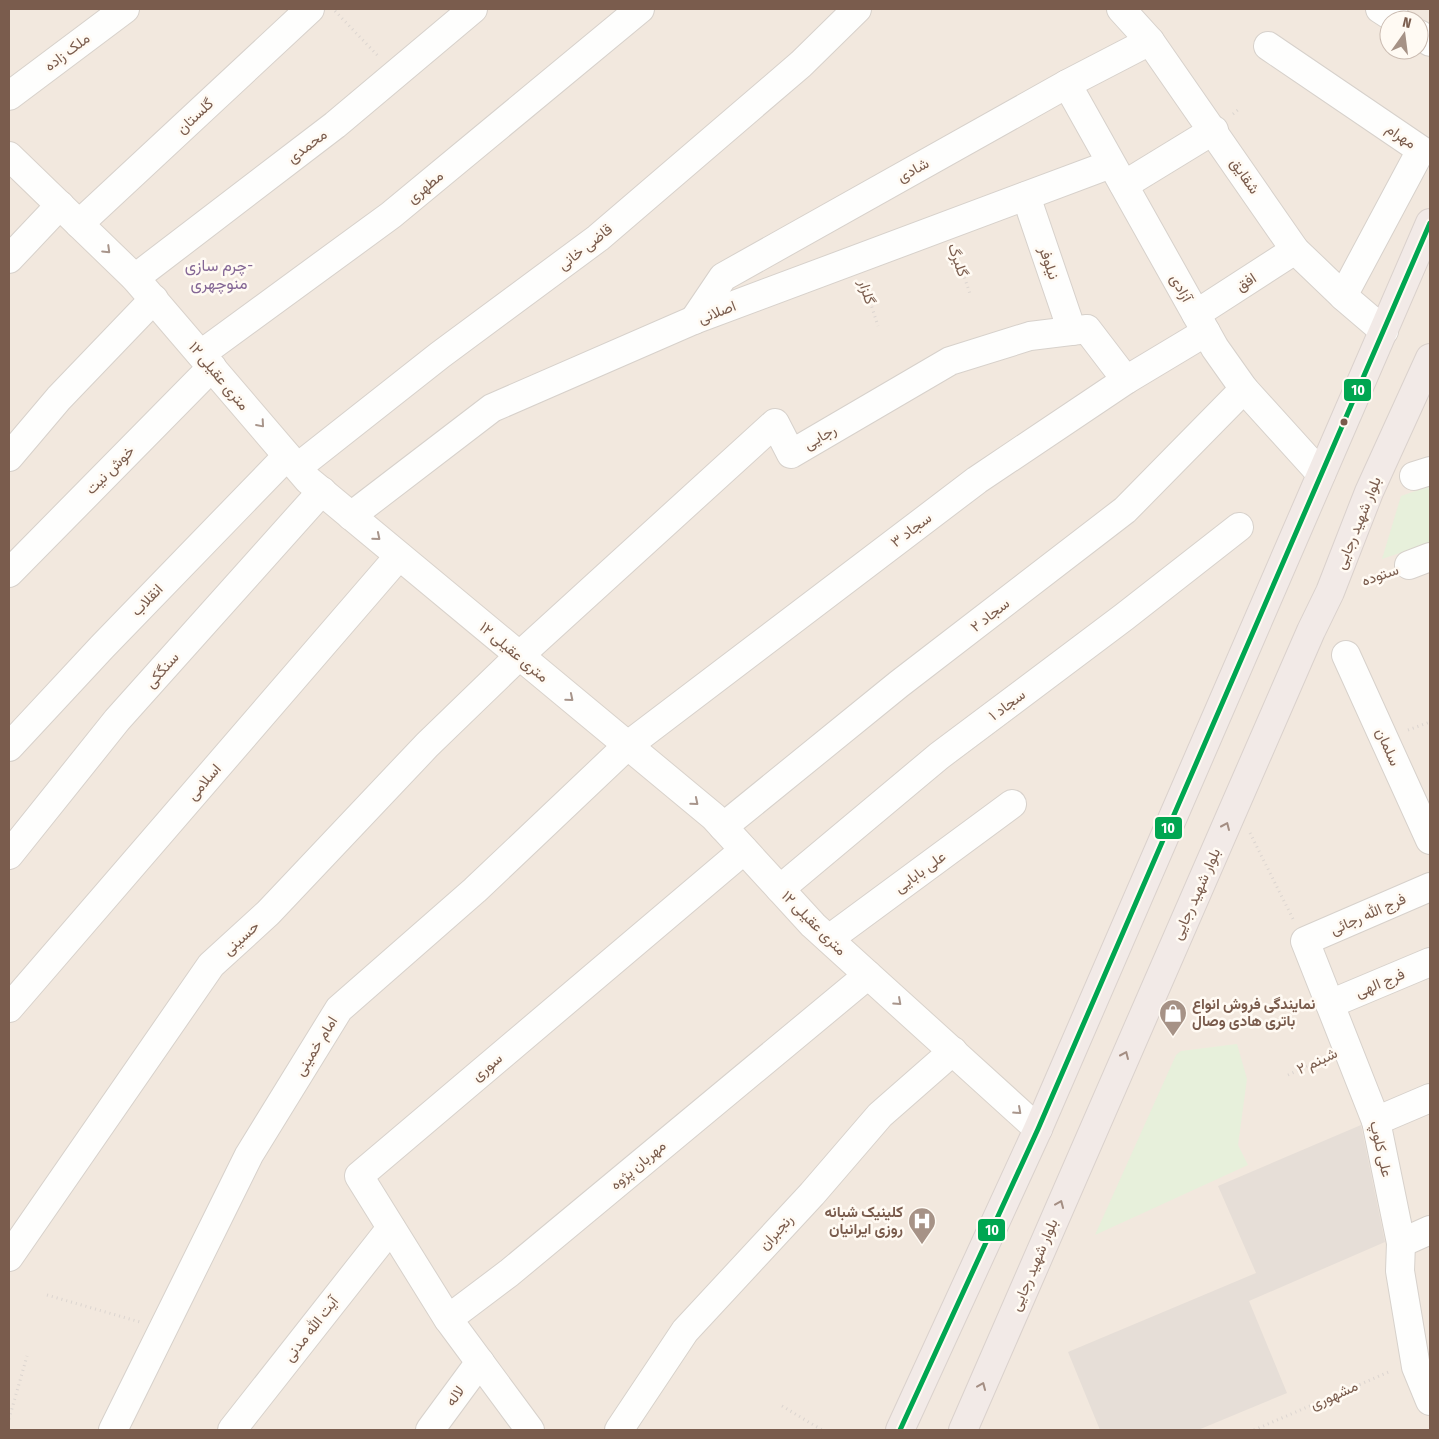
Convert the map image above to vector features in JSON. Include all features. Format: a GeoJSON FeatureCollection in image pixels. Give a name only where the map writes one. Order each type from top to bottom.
{"type":"FeatureCollection","features":[{"type":"Feature","properties":{"kind":"highway"},"geometry":{"type":"LineString","coordinates":[[900,1430],[1038,1129],[1430,223]]}},
{"type":"Feature","properties":{"kind":"highway","name":"بلوار شهید رجایی"},"geometry":{"type":"LineString","coordinates":[[963,1430],[1235,804],[1330,592],[1369,492],[1430,358]]}},
{"type":"Feature","properties":{"kind":"street","name":"ملک زاده"},"geometry":{"type":"LineString","coordinates":[[9,96],[125,9]]}},
{"type":"Feature","properties":{"kind":"street","name":"گلستان"},"geometry":{"type":"LineString","coordinates":[[79,224],[310,9]]}},
{"type":"Feature","properties":{"kind":"street","name":"محمدی"},"geometry":{"type":"LineString","coordinates":[[135,278],[335,125],[472,9]]}},
{"type":"Feature","properties":{"kind":"street","name":"مطهری"},"geometry":{"type":"LineString","coordinates":[[206,361],[392,215],[640,9]]}},
{"type":"Feature","properties":{"kind":"street","name":"قاضی خانی"},"geometry":{"type":"LineString","coordinates":[[293,461],[598,238],[801,64],[857,9]]}},
{"type":"Feature","properties":{"kind":"street","name":"شقایق"},"geometry":{"type":"LineString","coordinates":[[1121,9],[1150,41],[1214,130],[1295,250],[1343,296],[1384,331]]}},
{"type":"Feature","properties":{"kind":"street","name":"شادی"},"geometry":{"type":"LineString","coordinates":[[694,320],[722,278],[1067,84],[1150,41]]}},
{"type":"Feature","properties":{"kind":"street","name":"مهرام"},"geometry":{"type":"LineString","coordinates":[[1268,46],[1421,150],[1343,296]]}},
{"type":"Feature","properties":{"kind":"street","name":"آزادی"},"geometry":{"type":"LineString","coordinates":[[1067,84],[1201,323],[1244,389],[1321,474]]}},
{"type":"Feature","properties":{"kind":"street","name":"اصلانی"},"geometry":{"type":"LineString","coordinates":[[351,516],[492,408],[694,320],[1026,196],[1117,174],[1214,130]]}},
{"type":"Feature","properties":{"kind":"street","name":"۱۲ متری عقیلی"},"geometry":{"type":"LineString","coordinates":[[9,156],[135,278],[322,492],[723,827],[829,939],[1038,1129]]}},
{"type":"Feature","properties":{"kind":"street","name":"نیلوفر"},"geometry":{"type":"LineString","coordinates":[[1026,196],[1072,331]]}},
{"type":"Feature","properties":{"kind":"street"},"geometry":{"type":"LineString","coordinates":[[9,259],[60,205]]}},
{"type":"Feature","properties":{"kind":"street","name":"افق"},"geometry":{"type":"LineString","coordinates":[[1201,323],[1295,250]]}},
{"type":"Feature","properties":{"kind":"street"},"geometry":{"type":"LineString","coordinates":[[9,457],[59,398],[154,299]]}},
{"type":"Feature","properties":{"kind":"street","name":"سجاد ۳"},"geometry":{"type":"LineString","coordinates":[[627,746],[977,480],[1126,380],[1201,323]]}},
{"type":"Feature","properties":{"kind":"street","name":"رجایی"},"geometry":{"type":"LineString","coordinates":[[518,656],[775,423],[791,454],[950,361],[1030,336],[1087,330],[1126,380]]}},
{"type":"Feature","properties":{"kind":"street","name":"خوش نیت"},"geometry":{"type":"LineString","coordinates":[[9,572],[206,361]]}},
{"type":"Feature","properties":{"kind":"street","name":"سجاد ۲"},"geometry":{"type":"LineString","coordinates":[[723,827],[900,684],[1125,510],[1244,389]]}},
{"type":"Feature","properties":{"kind":"street","name":"انقلاب"},"geometry":{"type":"LineString","coordinates":[[9,747],[102,647],[293,461]]}},
{"type":"Feature","properties":{"kind":"street","name":"سنگکی"},"geometry":{"type":"LineString","coordinates":[[9,854],[117,720],[322,492]]}},
{"type":"Feature","properties":{"kind":"street","name":"سجاد ۱"},"geometry":{"type":"LineString","coordinates":[[780,889],[939,756],[1124,617],[1239,527]]}},
{"type":"Feature","properties":{"kind":"street","name":"اسلامی"},"geometry":{"type":"LineString","coordinates":[[9,1008],[399,556]]}},
{"type":"Feature","properties":{"kind":"street","name":"سلمان"},"geometry":{"type":"LineString","coordinates":[[1346,655],[1430,840]]}},
{"type":"Feature","properties":{"kind":"street","name":"حسینی"},"geometry":{"type":"LineString","coordinates":[[9,1257],[211,965],[268,913],[427,745],[518,656]]}},
{"type":"Feature","properties":{"kind":"street","name":"امام خمینی"},"geometry":{"type":"LineString","coordinates":[[113,1430],[249,1155],[338,1009],[475,890],[627,746]]}},
{"type":"Feature","properties":{"kind":"street","name":"علی بابایی"},"geometry":{"type":"LineString","coordinates":[[829,939],[1012,804]]}},
{"type":"Feature","properties":{"kind":"street","name":"سوری"},"geometry":{"type":"LineString","coordinates":[[448,1319],[359,1176],[744,850]]}},
{"type":"Feature","properties":{"kind":"street","name":"فرج الله رجائی"},"geometry":{"type":"LineString","coordinates":[[1305,941],[1430,887]]}},
{"type":"Feature","properties":{"kind":"street","name":"علی کلوپ"},"geometry":{"type":"LineString","coordinates":[[1305,941],[1376,1121],[1401,1243],[1400,1270],[1423,1364]]}},
{"type":"Feature","properties":{"kind":"street","name":"فرج الهی"},"geometry":{"type":"LineString","coordinates":[[1330,1004],[1430,962]]}},
{"type":"Feature","properties":{"kind":"street","name":"مهربان پژوه"},"geometry":{"type":"LineString","coordinates":[[448,1319],[516,1266],[868,974]]}},
{"type":"Feature","properties":{"kind":"street","name":"رنجبران"},"geometry":{"type":"LineString","coordinates":[[620,1430],[685,1331],[812,1194],[880,1115],[953,1052]]}},
{"type":"Feature","properties":{"kind":"street"},"geometry":{"type":"LineString","coordinates":[[1376,1121],[1430,1098]]}},
{"type":"Feature","properties":{"kind":"street","name":"آیت الله مدنی"},"geometry":{"type":"LineString","coordinates":[[232,1430],[391,1228]]}},
{"type":"Feature","properties":{"kind":"street"},"geometry":{"type":"LineString","coordinates":[[1401,1243],[1430,1230]]}},
{"type":"Feature","properties":{"kind":"street"},"geometry":{"type":"LineString","coordinates":[[448,1319],[530,1430]]}},
{"type":"Feature","properties":{"kind":"street","name":"لاله"},"geometry":{"type":"LineString","coordinates":[[430,1430],[480,1362]]}},
{"type":"Feature","properties":{"kind":"street"},"geometry":{"type":"LineString","coordinates":[[1423,1364],[1430,1401]]}},
{"type":"Feature","properties":{"kind":"path"},"geometry":{"type":"LineString","coordinates":[[332,9],[395,74]]}},
{"type":"Feature","properties":{"kind":"path","name":"گلبرگ"},"geometry":{"type":"LineString","coordinates":[[946,225],[970,294]]}},
{"type":"Feature","properties":{"kind":"path","name":"گلزار"},"geometry":{"type":"LineString","coordinates":[[857,258],[878,326]]}},
{"type":"Feature","properties":{"kind":"path","name":"ستوده"},"geometry":{"type":"LineString","coordinates":[[1330,592],[1420,561]]}},
{"type":"Feature","properties":{"kind":"path"},"geometry":{"type":"LineString","coordinates":[[1235,804],[1305,941]]}},
{"type":"Feature","properties":{"kind":"path","name":"شبنم ۲"},"geometry":{"type":"LineString","coordinates":[[1288,1075],[1347,1047]]}},
{"type":"Feature","properties":{"kind":"path"},"geometry":{"type":"LineString","coordinates":[[47,1295],[163,1328]]}},
{"type":"Feature","properties":{"kind":"path"},"geometry":{"type":"LineString","coordinates":[[9,1418],[26,1356]]}},
{"type":"Feature","properties":{"kind":"path","name":"مشهوری"},"geometry":{"type":"LineString","coordinates":[[1254,1430],[1386,1371],[1423,1364]]}},
{"type":"Feature","properties":{"kind":"path"},"geometry":{"type":"LineString","coordinates":[[782,1406],[822,1430]]}},
{"type":"Feature","properties":{"kind":"shaded area"},"geometry":{"type":"Polygon","coordinates":[[[9,9],[1430,9],[1430,1430],[9,1430],[9,9]]]}},
{"type":"Feature","properties":{"kind":"green space"},"geometry":{"type":"Polygon","coordinates":[[[1430,486],[1430,543],[1382,559],[1401,496],[1430,486]]]}},
{"type":"Feature","properties":{"kind":"green space"},"geometry":{"type":"Polygon","coordinates":[[[1237,1044],[1247,1079],[1238,1145],[1248,1165],[1095,1235],[1176,1055],[1181,1051],[1237,1044]]]}},
{"type":"Feature","properties":{"kind":"building"},"geometry":{"type":"Polygon","coordinates":[[[1361,1125],[1385,1242],[1249,1301],[1287,1393],[1198,1430],[1100,1430],[1068,1352],[1256,1273],[1218,1186],[1361,1125]]]}},
{"type":"Feature","properties":{"kind":"transit line","name":"10"},"geometry":{"type":"LineString","coordinates":[[900,1430],[1038,1129],[1430,223]]}},
{"type":"Feature","properties":{"kind":"place","name":"نمایندگی فروش انواع باتری هادی وصال"},"geometry":{"type":"Point","coordinates":[1173,1037]}},
{"type":"Feature","properties":{"kind":"place","name":"کلینیک شبانه روزی ایرانیان"},"geometry":{"type":"Point","coordinates":[922,1245]}},
{"type":"Feature","properties":{"kind":"district","name":"چرم سازی- منوچهری"},"geometry":{"type":"Point","coordinates":[219,274]}}]}
